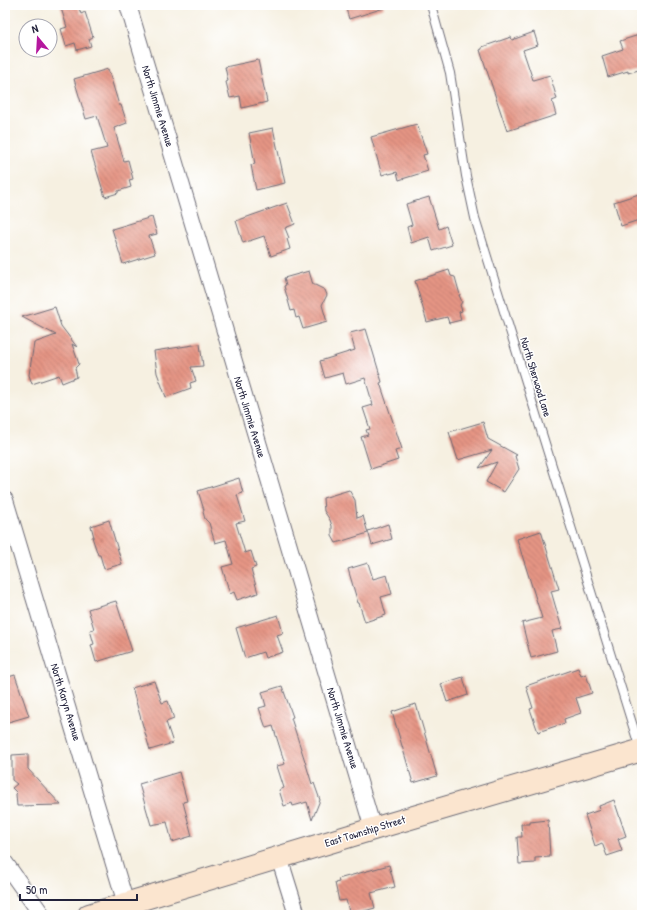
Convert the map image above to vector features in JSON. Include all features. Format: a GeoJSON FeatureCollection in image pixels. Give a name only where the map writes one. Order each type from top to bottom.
{"type":"FeatureCollection","features":[{"type":"Feature","properties":{"kind":"street","name":"North Jimmie Avenue"},"geometry":{"type":"LineString","coordinates":[[128,5],[373,829]]}},
{"type":"Feature","properties":{"kind":"street","name":"North Karyn Avenue"},"geometry":{"type":"LineString","coordinates":[[5,500],[126,904]]}},
{"type":"Feature","properties":{"kind":"street","name":"East Township Street"},"geometry":{"type":"LineString","coordinates":[[89,915],[641,750]]}},
{"type":"Feature","properties":{"kind":"street"},"geometry":{"type":"LineString","coordinates":[[279,858],[297,915]]}},
{"type":"Feature","properties":{"kind":"street"},"geometry":{"type":"LineString","coordinates":[[5,863],[42,915]]}},
{"type":"Feature","properties":{"kind":"lane","name":"North Sherwood Lane"},"geometry":{"type":"LineString","coordinates":[[431,5],[450,73],[466,176],[475,218],[641,750]]}},
{"type":"Feature","properties":{"kind":"building"},"geometry":{"type":"Polygon","coordinates":[[[60,5],[78,5],[81,14],[85,12],[93,37],[89,39],[91,46],[77,50],[75,43],[66,46],[61,29],[67,27],[60,5]]]}},
{"type":"Feature","properties":{"kind":"building"},"geometry":{"type":"Polygon","coordinates":[[[345,5],[383,5],[384,8],[349,19],[345,5]]]}},
{"type":"Feature","properties":{"kind":"building"},"geometry":{"type":"Polygon","coordinates":[[[534,32],[538,45],[523,50],[533,80],[550,75],[557,99],[552,101],[556,115],[507,131],[480,50],[482,47],[511,37],[512,40],[534,32]]]}},
{"type":"Feature","properties":{"kind":"building"},"geometry":{"type":"Polygon","coordinates":[[[642,34],[642,69],[628,73],[628,71],[608,77],[602,56],[623,49],[620,41],[642,34]]]}},
{"type":"Feature","properties":{"kind":"building"},"geometry":{"type":"Polygon","coordinates":[[[258,60],[267,102],[242,108],[240,96],[230,98],[226,82],[228,81],[225,67],[258,60]]]}},
{"type":"Feature","properties":{"kind":"building"},"geometry":{"type":"Polygon","coordinates":[[[108,69],[119,105],[121,105],[127,123],[114,128],[124,161],[128,160],[133,179],[129,180],[131,187],[105,197],[91,152],[107,148],[97,116],[86,119],[74,79],[108,69]]]}},
{"type":"Feature","properties":{"kind":"building"},"geometry":{"type":"Polygon","coordinates":[[[417,124],[427,154],[423,155],[428,171],[399,180],[397,172],[382,175],[371,137],[417,124]]]}},
{"type":"Feature","properties":{"kind":"building"},"geometry":{"type":"Polygon","coordinates":[[[273,128],[285,183],[256,190],[251,165],[255,164],[249,133],[273,128]]]}},
{"type":"Feature","properties":{"kind":"building"},"geometry":{"type":"Polygon","coordinates":[[[642,193],[642,219],[621,226],[614,202],[642,193]]]}},
{"type":"Feature","properties":{"kind":"building"},"geometry":{"type":"Polygon","coordinates":[[[429,197],[439,229],[446,226],[452,245],[433,251],[429,237],[411,243],[407,227],[412,225],[406,204],[429,197]]]}},
{"type":"Feature","properties":{"kind":"building"},"geometry":{"type":"Polygon","coordinates":[[[287,203],[295,224],[285,228],[289,238],[287,239],[290,249],[271,256],[264,236],[243,243],[236,221],[287,203]]]}},
{"type":"Feature","properties":{"kind":"building"},"geometry":{"type":"Polygon","coordinates":[[[152,217],[157,234],[149,236],[155,254],[123,264],[112,229],[152,217]]]}},
{"type":"Feature","properties":{"kind":"building"},"geometry":{"type":"Polygon","coordinates":[[[449,270],[451,276],[455,277],[462,302],[460,305],[462,311],[459,312],[461,320],[449,323],[447,317],[427,322],[415,281],[449,270]]]}},
{"type":"Feature","properties":{"kind":"building"},"geometry":{"type":"Polygon","coordinates":[[[309,271],[313,285],[325,290],[327,295],[322,305],[327,322],[303,329],[299,317],[296,318],[294,310],[291,311],[284,286],[286,285],[284,278],[309,271]]]}},
{"type":"Feature","properties":{"kind":"building"},"geometry":{"type":"Polygon","coordinates":[[[55,307],[61,326],[77,347],[72,344],[79,364],[75,368],[77,377],[62,383],[59,375],[32,384],[29,375],[34,343],[56,335],[22,317],[55,307]]]}},
{"type":"Feature","properties":{"kind":"building"},"geometry":{"type":"Polygon","coordinates":[[[366,329],[382,382],[380,383],[402,449],[395,451],[398,460],[371,469],[361,437],[368,435],[366,430],[370,429],[363,408],[373,405],[365,378],[346,384],[343,373],[325,378],[320,361],[355,350],[350,333],[366,329]]]}},
{"type":"Feature","properties":{"kind":"building"},"geometry":{"type":"Polygon","coordinates":[[[200,344],[203,366],[191,367],[196,381],[190,383],[191,388],[166,397],[157,373],[154,351],[200,344]]]}},
{"type":"Feature","properties":{"kind":"building"},"geometry":{"type":"Polygon","coordinates":[[[483,422],[488,439],[517,455],[515,456],[519,469],[504,492],[486,482],[497,462],[479,468],[492,450],[458,460],[449,432],[483,422]]]}},
{"type":"Feature","properties":{"kind":"building"},"geometry":{"type":"Polygon","coordinates":[[[239,478],[243,493],[237,495],[245,521],[236,523],[245,553],[251,551],[256,567],[251,569],[258,593],[237,600],[234,592],[230,594],[222,567],[233,564],[226,540],[215,543],[209,523],[205,519],[203,512],[204,510],[198,491],[239,478]]]}},
{"type":"Feature","properties":{"kind":"building"},"geometry":{"type":"Polygon","coordinates":[[[349,490],[355,500],[357,518],[363,516],[368,533],[336,543],[332,536],[332,526],[330,520],[324,511],[323,498],[349,490]]]}},
{"type":"Feature","properties":{"kind":"building"},"geometry":{"type":"Polygon","coordinates":[[[109,520],[122,564],[104,569],[92,537],[94,537],[91,526],[109,520]]]}},
{"type":"Feature","properties":{"kind":"building"},"geometry":{"type":"Polygon","coordinates":[[[388,524],[392,539],[372,545],[368,531],[388,524]]]}},
{"type":"Feature","properties":{"kind":"building"},"geometry":{"type":"Polygon","coordinates":[[[541,531],[559,589],[551,591],[562,629],[552,631],[557,651],[531,658],[522,623],[542,618],[517,539],[541,531]]]}},
{"type":"Feature","properties":{"kind":"building"},"geometry":{"type":"Polygon","coordinates":[[[368,563],[373,579],[387,575],[392,594],[381,597],[386,615],[365,622],[348,569],[368,563]]]}},
{"type":"Feature","properties":{"kind":"building"},"geometry":{"type":"Polygon","coordinates":[[[116,601],[132,651],[96,662],[91,645],[94,644],[90,630],[94,629],[88,609],[116,601]]]}},
{"type":"Feature","properties":{"kind":"building"},"geometry":{"type":"Polygon","coordinates":[[[278,615],[283,633],[277,635],[283,652],[265,658],[263,652],[245,658],[236,628],[278,615]]]}},
{"type":"Feature","properties":{"kind":"building"},"geometry":{"type":"Polygon","coordinates":[[[578,668],[581,676],[586,674],[592,693],[576,698],[581,713],[564,719],[565,723],[538,732],[530,709],[533,708],[526,686],[578,668]]]}},
{"type":"Feature","properties":{"kind":"building"},"geometry":{"type":"Polygon","coordinates":[[[15,675],[29,716],[5,723],[5,678],[15,675]]]}},
{"type":"Feature","properties":{"kind":"building"},"geometry":{"type":"Polygon","coordinates":[[[463,677],[468,695],[447,702],[441,684],[463,677]]]}},
{"type":"Feature","properties":{"kind":"building"},"geometry":{"type":"Polygon","coordinates":[[[154,681],[162,703],[168,701],[174,719],[166,722],[173,743],[150,750],[132,688],[154,681]]]}},
{"type":"Feature","properties":{"kind":"building"},"geometry":{"type":"Polygon","coordinates":[[[282,686],[293,717],[291,718],[312,784],[314,783],[320,800],[312,820],[307,802],[293,806],[292,803],[284,806],[279,790],[284,788],[277,766],[285,764],[273,726],[266,728],[259,708],[266,706],[262,692],[282,686]]]}},
{"type":"Feature","properties":{"kind":"building"},"geometry":{"type":"Polygon","coordinates":[[[416,704],[437,776],[413,783],[392,712],[416,704]]]}},
{"type":"Feature","properties":{"kind":"building"},"geometry":{"type":"Polygon","coordinates":[[[28,754],[28,769],[61,805],[17,806],[17,793],[12,788],[17,784],[12,780],[12,755],[28,754]]]}},
{"type":"Feature","properties":{"kind":"building"},"geometry":{"type":"Polygon","coordinates":[[[179,772],[187,801],[183,802],[192,836],[172,842],[167,822],[151,825],[139,784],[179,772]]]}},
{"type":"Feature","properties":{"kind":"building"},"geometry":{"type":"Polygon","coordinates":[[[614,800],[626,836],[618,839],[622,851],[607,856],[602,843],[595,846],[585,815],[600,810],[599,806],[614,800]]]}},
{"type":"Feature","properties":{"kind":"building"},"geometry":{"type":"Polygon","coordinates":[[[548,820],[550,857],[535,858],[535,863],[519,864],[517,837],[522,837],[521,824],[530,824],[530,822],[548,820]]]}},
{"type":"Feature","properties":{"kind":"building"},"geometry":{"type":"Polygon","coordinates":[[[389,865],[395,887],[371,893],[375,908],[350,915],[346,900],[339,901],[335,883],[339,882],[338,879],[389,865]]]}}]}
